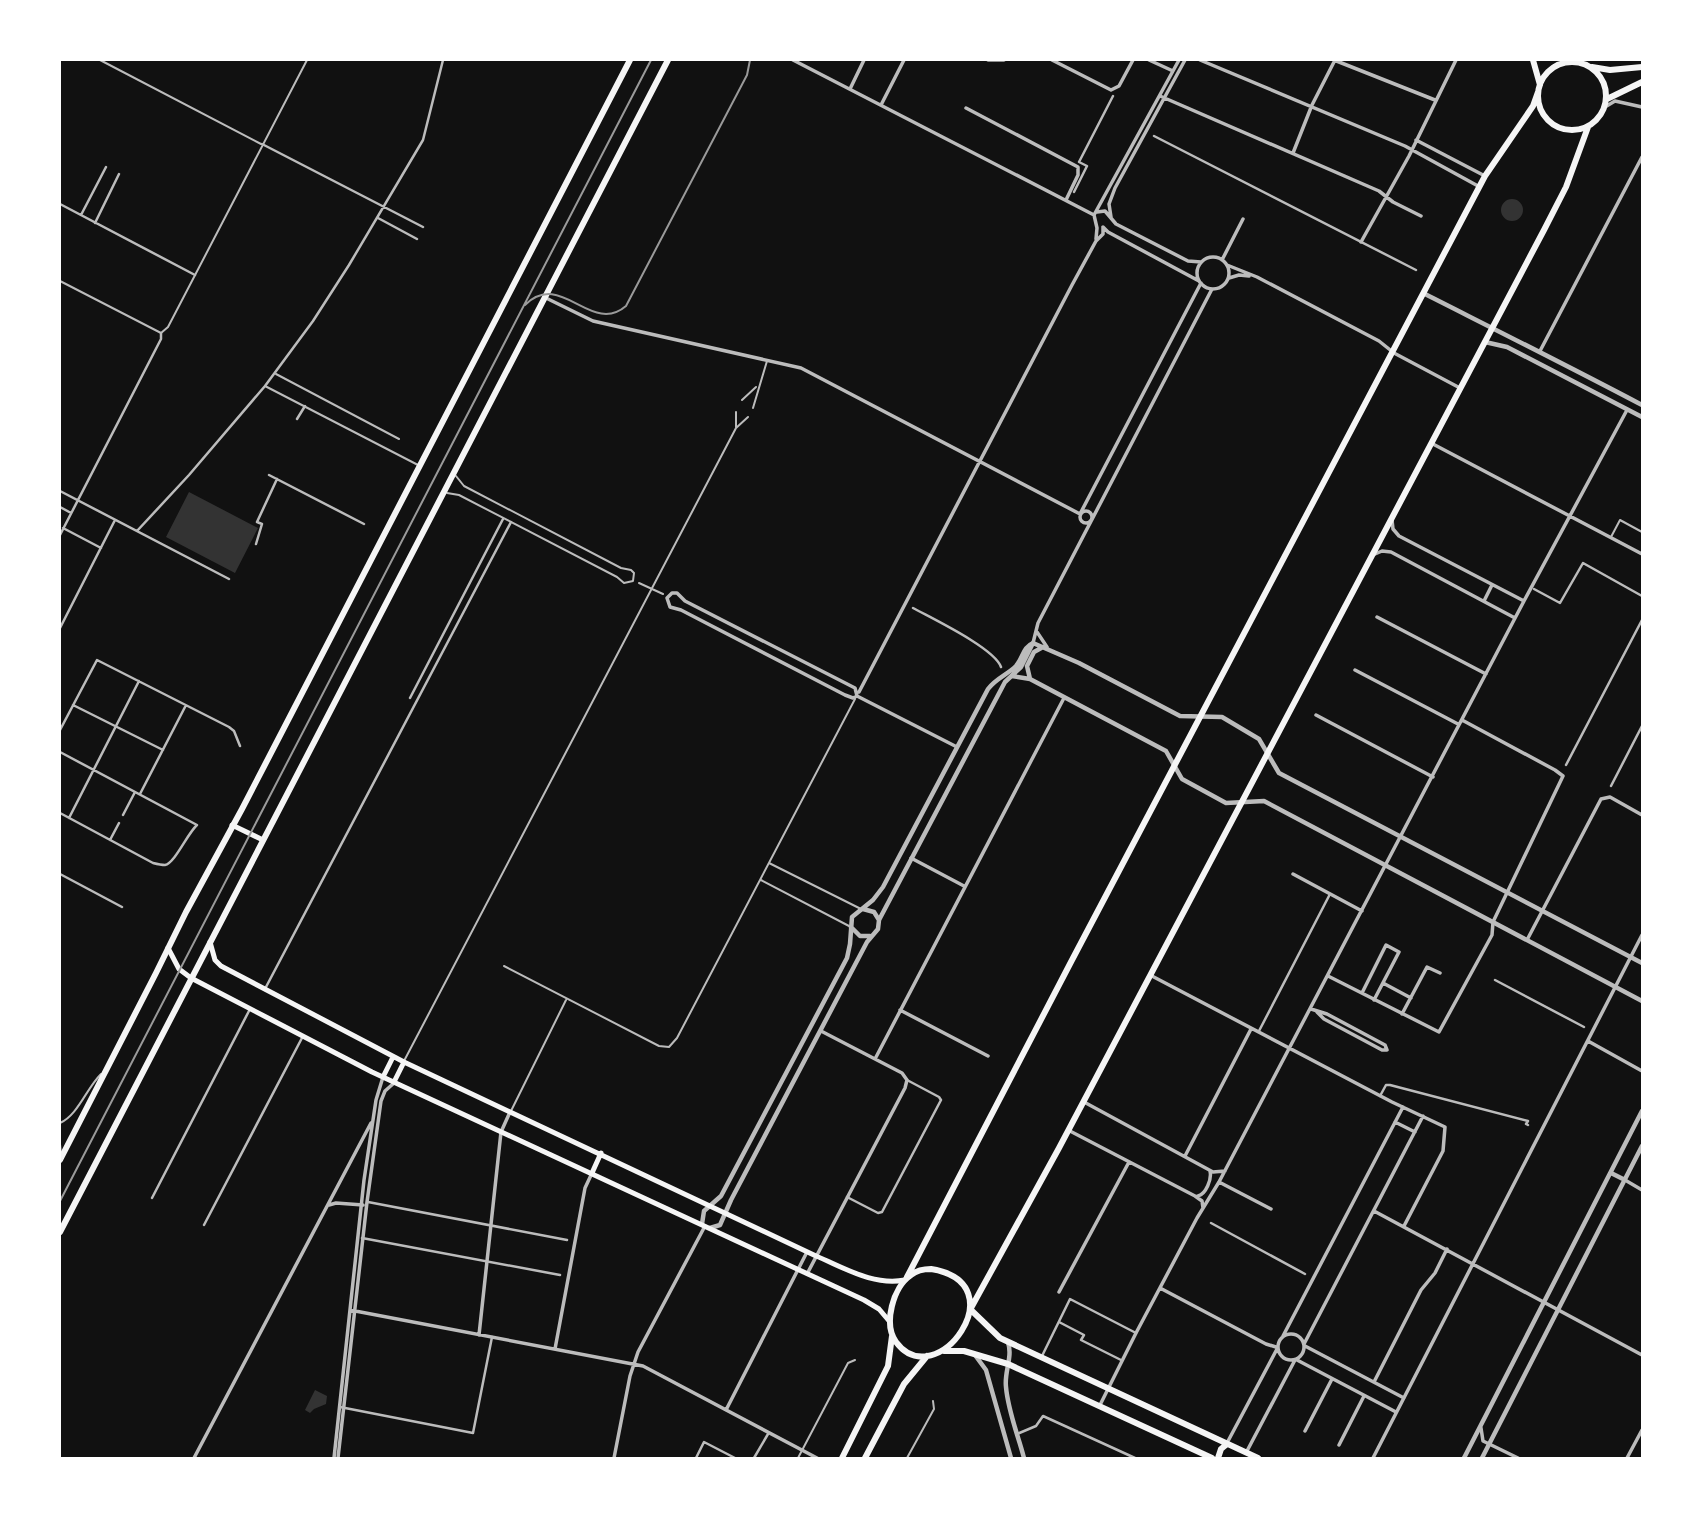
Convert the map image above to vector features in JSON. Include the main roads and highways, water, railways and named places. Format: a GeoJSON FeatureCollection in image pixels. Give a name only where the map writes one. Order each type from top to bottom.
{"type":"FeatureCollection","features":[{"type":"Feature","properties":{"kind":"main road"},"geometry":{"type":"LineString","coordinates":[[60,1158],[630,60]]}},
{"type":"Feature","properties":{"kind":"main road"},"geometry":{"type":"LineString","coordinates":[[60,1232],[668,60]]}},
{"type":"Feature","properties":{"kind":"main road"},"geometry":{"type":"LineString","coordinates":[[1533,60],[1542,112],[1549,121],[1564,129],[1579,130],[1588,127],[1601,116],[1607,99],[1603,80],[1592,67]]}},
{"type":"Feature","properties":{"kind":"main road"},"geometry":{"type":"LineString","coordinates":[[842,1458],[888,1366],[892,1305],[1485,176],[1532,106],[1549,70],[1558,64],[1575,60],[1610,70],[1643,67]]}},
{"type":"Feature","properties":{"kind":"main road"},"geometry":{"type":"LineString","coordinates":[[1607,99],[1643,82]]}},
{"type":"Feature","properties":{"kind":"main road"},"geometry":{"type":"LineString","coordinates":[[944,1351],[959,1335],[1492,329],[1566,187],[1588,127]]}},
{"type":"Feature","properties":{"kind":"main road"},"geometry":{"type":"LineString","coordinates":[[232,825],[263,840]]}},
{"type":"Feature","properties":{"kind":"main road"},"geometry":{"type":"LineString","coordinates":[[210,942],[215,960],[221,967],[393,1057],[807,1252],[874,1279],[890,1282],[906,1279],[922,1270],[931,1269],[952,1275],[967,1291],[971,1309],[991,1332],[1227,1444],[1246,1456],[1258,1458]]}},
{"type":"Feature","properties":{"kind":"main road"},"geometry":{"type":"LineString","coordinates":[[169,948],[179,969],[250,1009],[394,1083],[799,1269],[874,1306],[890,1323]]}},
{"type":"Feature","properties":{"kind":"main road"},"geometry":{"type":"LineString","coordinates":[[383,1077],[393,1057]]}},
{"type":"Feature","properties":{"kind":"main road"},"geometry":{"type":"LineString","coordinates":[[394,1083],[404,1062]]}},
{"type":"Feature","properties":{"kind":"main road"},"geometry":{"type":"LineString","coordinates":[[592,1173],[601,1153]]}},
{"type":"Feature","properties":{"kind":"main road"},"geometry":{"type":"LineString","coordinates":[[892,1336],[904,1350],[927,1356],[944,1351],[964,1351],[1008,1364],[1212,1458]]}},
{"type":"Feature","properties":{"kind":"main road"},"geometry":{"type":"LineString","coordinates":[[865,1458],[904,1384],[927,1356]]}},
{"type":"Feature","properties":{"kind":"main road"},"geometry":{"type":"LineString","coordinates":[[1218,1458],[1221,1449],[1227,1444]]}},
{"type":"Feature","properties":{"kind":"tram line"},"geometry":{"type":"LineString","coordinates":[[60,1201],[651,60]]}},
{"type":"Feature","properties":{"kind":"tram line"},"geometry":{"type":"LineString","coordinates":[[525,305],[538,296],[551,294],[601,313],[613,313],[626,306],[747,75],[750,60]]}}]}
